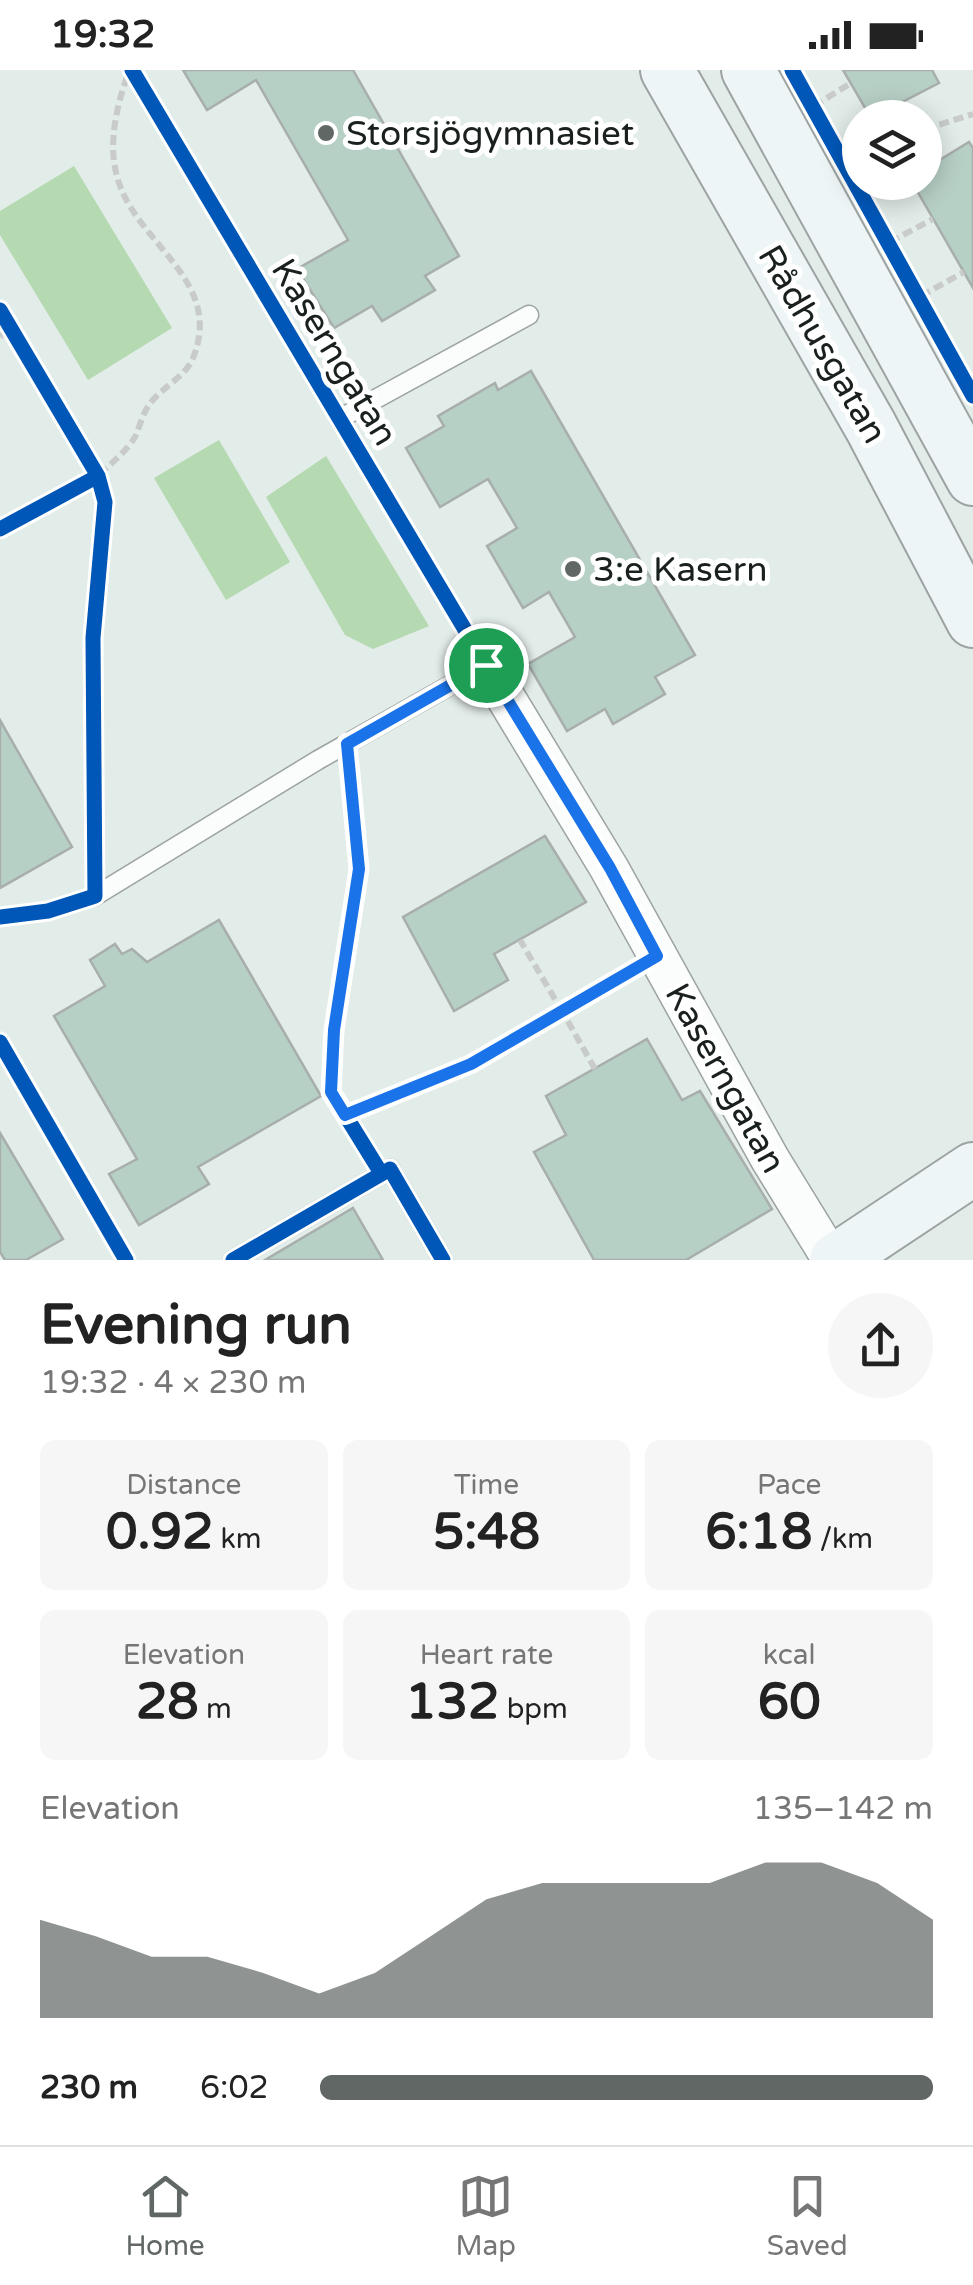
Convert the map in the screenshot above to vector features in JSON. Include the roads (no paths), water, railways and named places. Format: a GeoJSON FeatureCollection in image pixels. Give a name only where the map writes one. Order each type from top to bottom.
{"type":"FeatureCollection","features":[{"type":"Feature","properties":{"kind":"main road","name":"Rådhusgatan"},"geometry":{"type":"LineString","coordinates":[[667,70],[872,427],[973,620]]}},
{"type":"Feature","properties":{"kind":"main road","name":"Rådhusgatan"},"geometry":{"type":"LineString","coordinates":[[748,70],[973,480]]}},
{"type":"Feature","properties":{"kind":"main road"},"geometry":{"type":"LineString","coordinates":[[834,1260],[973,1168]]}},
{"type":"Feature","properties":{"kind":"street","name":"Kaserngatan"},"geometry":{"type":"LineString","coordinates":[[486,665],[550,787],[657,956],[834,1260]]}},
{"type":"Feature","properties":{"kind":"lane"},"geometry":{"type":"LineString","coordinates":[[341,418],[530,315]]}},
{"type":"Feature","properties":{"kind":"lane"},"geometry":{"type":"LineString","coordinates":[[96,896],[486,665]]}},
{"type":"Feature","properties":{"kind":"lane"},"geometry":{"type":"LineString","coordinates":[[233,1260],[390,1170],[443,1260]]}},
{"type":"Feature","properties":{"kind":"place","name":"Storsjögymnasiet"},"geometry":{"type":"Point","coordinates":[326,133]}},
{"type":"Feature","properties":{"kind":"place","name":"3:e Kasern"},"geometry":{"type":"Point","coordinates":[573,569]}}]}
